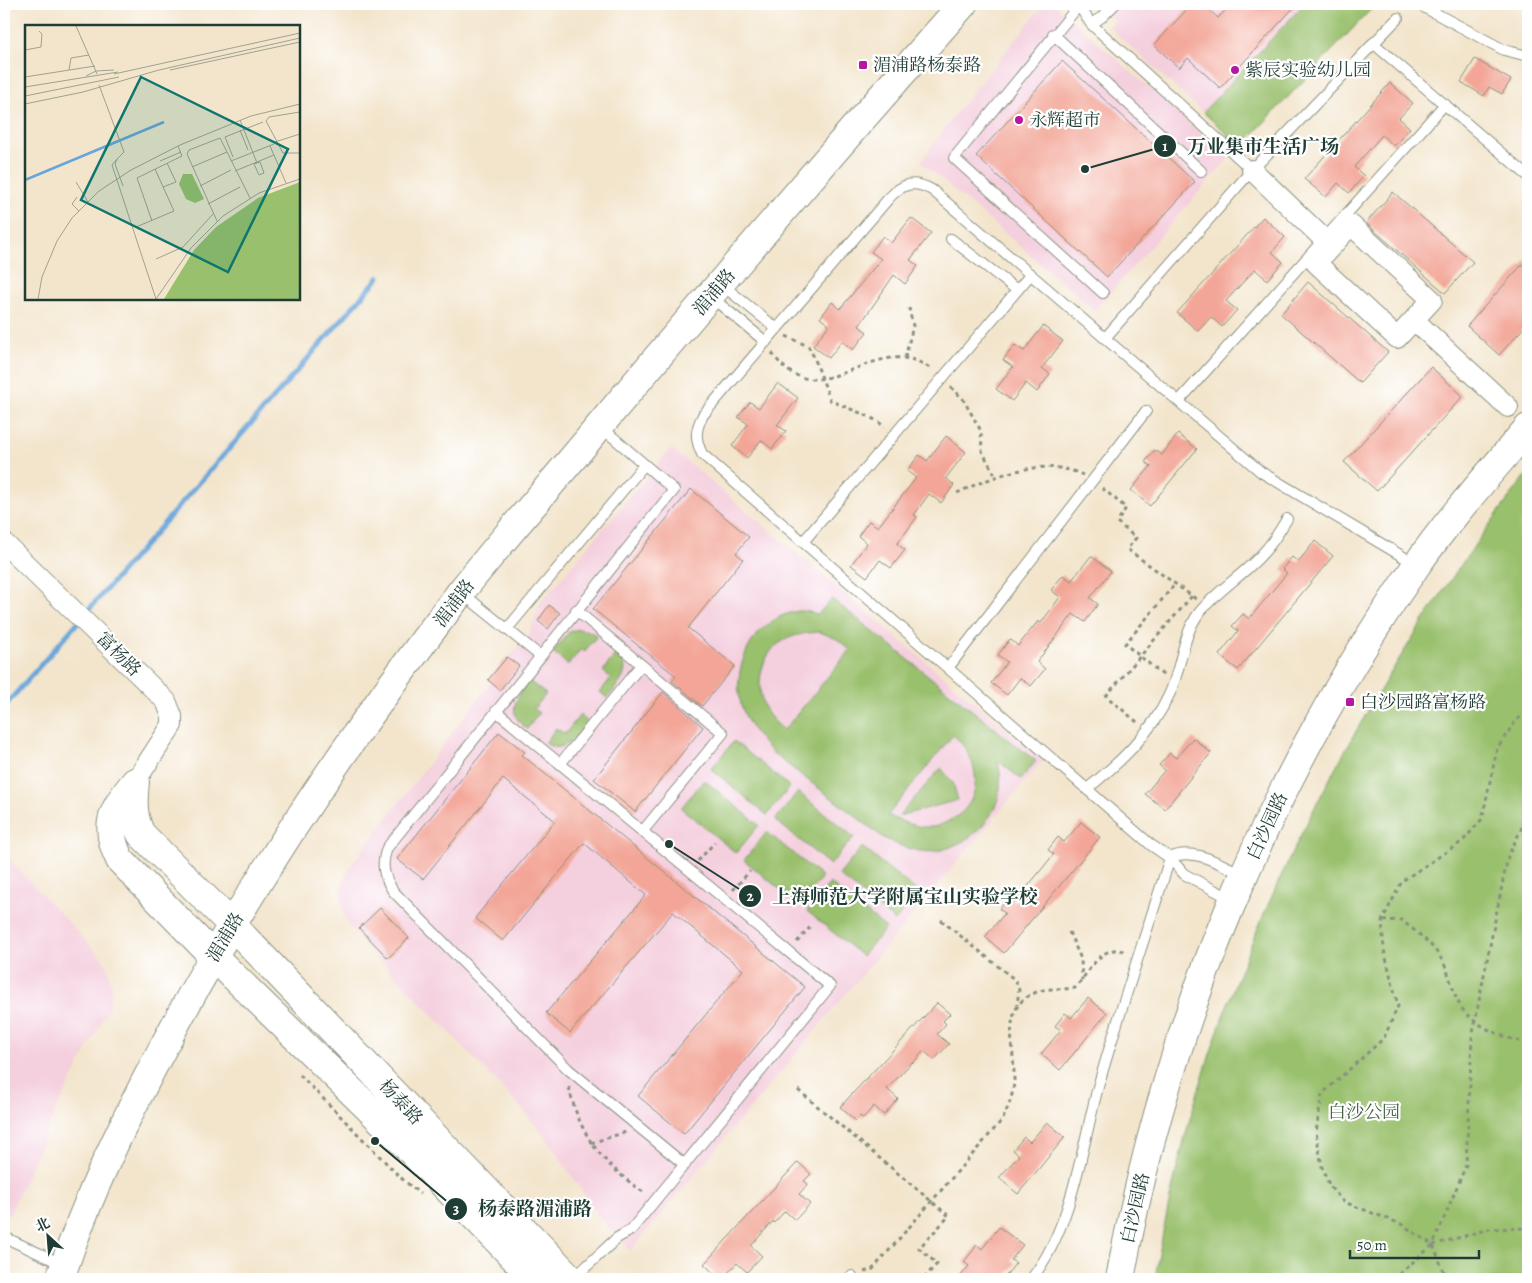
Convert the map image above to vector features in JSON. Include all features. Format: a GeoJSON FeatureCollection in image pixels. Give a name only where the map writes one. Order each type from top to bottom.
{"type":"FeatureCollection","features":[{"type":"Feature","properties":{"kind":"street","name":"湄浦路"},"geometry":{"type":"LineString","coordinates":[[62,1272],[89,1199],[119,1131],[213,956],[317,791],[461,592],[715,290],[963,4]]}},
{"type":"Feature","properties":{"kind":"street"},"geometry":{"type":"LineString","coordinates":[[1252,170],[1328,243]]}},
{"type":"Feature","properties":{"kind":"street"},"geometry":{"type":"LineString","coordinates":[[1351,225],[1432,300],[1414,320],[1397,338],[1316,263],[1328,243],[1351,225]]}},
{"type":"Feature","properties":{"kind":"street"},"geometry":{"type":"LineString","coordinates":[[1414,320],[1508,407]]}},
{"type":"Feature","properties":{"kind":"street","name":"白沙园路"},"geometry":{"type":"LineString","coordinates":[[1120,1279],[1129,1228],[1162,1101],[1180,1042],[1233,900],[1263,831],[1300,757],[1342,682],[1417,564],[1476,489],[1528,428]]}},
{"type":"Feature","properties":{"kind":"street","name":"富杨路"},"geometry":{"type":"LineString","coordinates":[[4,543],[166,701],[172,716],[172,725],[168,734],[135,782]]}},
{"type":"Feature","properties":{"kind":"street","name":"杨泰路"},"geometry":{"type":"LineString","coordinates":[[135,782],[133,806],[135,822],[141,834],[232,925],[572,1279]]}},
{"type":"Feature","properties":{"kind":"street","name":"杨泰路"},"geometry":{"type":"LineString","coordinates":[[135,782],[119,803],[110,822],[112,844],[120,860],[213,956],[389,1128],[536,1279]]}},
{"type":"Feature","properties":{"kind":"lane"},"geometry":{"type":"LineString","coordinates":[[1103,293],[954,158],[1079,4],[1091,24],[1252,170]]}},
{"type":"Feature","properties":{"kind":"lane"},"geometry":{"type":"LineString","coordinates":[[1091,24],[1102,17],[1115,4]]}},
{"type":"Feature","properties":{"kind":"lane"},"geometry":{"type":"LineString","coordinates":[[1418,4],[1504,50],[1528,56]]}},
{"type":"Feature","properties":{"kind":"lane"},"geometry":{"type":"LineString","coordinates":[[1106,337],[1252,170],[1398,18]]}},
{"type":"Feature","properties":{"kind":"lane"},"geometry":{"type":"LineString","coordinates":[[1053,34],[1201,171]]}},
{"type":"Feature","properties":{"kind":"lane"},"geometry":{"type":"LineString","coordinates":[[1373,43],[1528,176]]}},
{"type":"Feature","properties":{"kind":"lane"},"geometry":{"type":"LineString","coordinates":[[1179,401],[1328,243],[1445,104]]}},
{"type":"Feature","properties":{"kind":"lane"},"geometry":{"type":"LineString","coordinates":[[1233,900],[1184,874],[1170,858],[1150,844],[702,454],[697,442],[696,427],[703,415],[889,198],[906,184],[920,183],[932,190],[1106,337],[1261,472],[1417,564]]}},
{"type":"Feature","properties":{"kind":"lane"},"geometry":{"type":"LineString","coordinates":[[951,239],[1017,290]]}},
{"type":"Feature","properties":{"kind":"lane"},"geometry":{"type":"LineString","coordinates":[[804,542],[1031,274]]}},
{"type":"Feature","properties":{"kind":"lane"},"geometry":{"type":"LineString","coordinates":[[715,290],[775,330]]}},
{"type":"Feature","properties":{"kind":"lane"},"geometry":{"type":"LineString","coordinates":[[715,290],[766,342]]}},
{"type":"Feature","properties":{"kind":"lane"},"geometry":{"type":"LineString","coordinates":[[948,668],[1146,411]]}},
{"type":"Feature","properties":{"kind":"lane"},"geometry":{"type":"LineString","coordinates":[[600,426],[674,490],[539,655],[387,848],[382,862],[385,878],[393,891],[568,1069],[684,1165]]}},
{"type":"Feature","properties":{"kind":"lane"},"geometry":{"type":"LineString","coordinates":[[507,629],[644,466]]}},
{"type":"Feature","properties":{"kind":"lane"},"geometry":{"type":"LineString","coordinates":[[1087,789],[1113,767],[1147,731],[1169,695],[1184,647],[1198,614],[1264,553],[1287,518]]}},
{"type":"Feature","properties":{"kind":"lane"},"geometry":{"type":"LineString","coordinates":[[461,592],[539,655]]}},
{"type":"Feature","properties":{"kind":"lane"},"geometry":{"type":"LineString","coordinates":[[576,610],[723,733],[642,832]]}},
{"type":"Feature","properties":{"kind":"lane"},"geometry":{"type":"LineString","coordinates":[[560,764],[600,711],[641,665]]}},
{"type":"Feature","properties":{"kind":"lane"},"geometry":{"type":"LineString","coordinates":[[496,711],[830,986],[631,1230],[617,1238],[572,1279]]}},
{"type":"Feature","properties":{"kind":"lane"},"geometry":{"type":"LineString","coordinates":[[1031,1279],[1049,1252],[1063,1223],[1099,1086],[1170,858],[1179,853],[1192,853],[1244,874]]}},
{"type":"Feature","properties":{"kind":"lane"},"geometry":{"type":"LineString","coordinates":[[4,1237],[62,1272]]}},
{"type":"Feature","properties":{"kind":"path"},"geometry":{"type":"LineString","coordinates":[[905,358],[912,332],[909,308]]}},
{"type":"Feature","properties":{"kind":"path"},"geometry":{"type":"LineString","coordinates":[[775,330],[808,346],[830,400],[844,407],[860,411],[876,420],[894,435]]}},
{"type":"Feature","properties":{"kind":"path"},"geometry":{"type":"LineString","coordinates":[[766,342],[785,368],[806,379],[822,380],[866,363],[887,358],[905,358],[925,364],[963,399],[981,431],[982,450],[996,477]]}},
{"type":"Feature","properties":{"kind":"path"},"geometry":{"type":"LineString","coordinates":[[957,493],[996,477],[1029,469],[1061,467],[1093,480],[1126,508],[1117,522],[1136,538],[1127,549],[1206,606]]}},
{"type":"Feature","properties":{"kind":"path"},"geometry":{"type":"LineString","coordinates":[[1173,684],[1125,644],[1175,584]]}},
{"type":"Feature","properties":{"kind":"path"},"geometry":{"type":"LineString","coordinates":[[1147,731],[1106,696],[1192,596]]}},
{"type":"Feature","properties":{"kind":"path"},"geometry":{"type":"LineString","coordinates":[[1447,1279],[1433,1245],[1401,1224],[1344,1202],[1330,1186],[1322,1167],[1316,1132],[1322,1094],[1384,1038],[1398,1006],[1384,950],[1382,921],[1402,881],[1463,841],[1482,819],[1497,749],[1516,720],[1528,713]]}},
{"type":"Feature","properties":{"kind":"path"},"geometry":{"type":"LineString","coordinates":[[1433,1245],[1466,1165],[1472,1039],[1475,1021],[1508,856],[1528,815]]}},
{"type":"Feature","properties":{"kind":"path"},"geometry":{"type":"LineString","coordinates":[[690,871],[714,842]]}},
{"type":"Feature","properties":{"kind":"path"},"geometry":{"type":"LineString","coordinates":[[725,900],[750,870]]}},
{"type":"Feature","properties":{"kind":"path"},"geometry":{"type":"LineString","coordinates":[[850,1278],[874,1269],[1003,1119],[1012,1097],[1014,1076],[1012,1015],[1017,1005],[1019,990],[1015,980],[941,920]]}},
{"type":"Feature","properties":{"kind":"path"},"geometry":{"type":"LineString","coordinates":[[1382,921],[1401,920],[1423,938],[1441,957],[1464,1010],[1475,1021],[1509,1040],[1528,1043]]}},
{"type":"Feature","properties":{"kind":"path"},"geometry":{"type":"LineString","coordinates":[[789,952],[813,924]]}},
{"type":"Feature","properties":{"kind":"path"},"geometry":{"type":"LineString","coordinates":[[1069,932],[1081,959],[1082,981]]}},
{"type":"Feature","properties":{"kind":"path"},"geometry":{"type":"LineString","coordinates":[[1017,1005],[1025,998],[1037,992],[1075,988],[1082,981],[1090,966],[1106,953],[1121,950],[1138,958]]}},
{"type":"Feature","properties":{"kind":"path"},"geometry":{"type":"LineString","coordinates":[[568,1069],[569,1088],[576,1117],[591,1143],[610,1167],[655,1201]]}},
{"type":"Feature","properties":{"kind":"path"},"geometry":{"type":"LineString","coordinates":[[798,1090],[948,1216],[919,1248],[937,1264],[923,1279]]}},
{"type":"Feature","properties":{"kind":"path"},"geometry":{"type":"LineString","coordinates":[[591,1143],[639,1128]]}},
{"type":"Feature","properties":{"kind":"path"},"geometry":{"type":"LineString","coordinates":[[1393,1279],[1433,1245],[1489,1229],[1528,1228]]}},
{"type":"Feature","properties":{"kind":"shaded area"},"geometry":{"type":"Polygon","coordinates":[[[1044,4],[1054,4],[1229,158],[1095,310],[921,162],[952,118],[1044,4]]]}},
{"type":"Feature","properties":{"kind":"shaded area","name":"紫辰实验幼儿园"},"geometry":{"type":"Polygon","coordinates":[[[1096,4],[1376,4],[1241,147],[1109,27],[1115,20],[1096,4]]]}},
{"type":"Feature","properties":{"kind":"shaded area"},"geometry":{"type":"Polygon","coordinates":[[[671,448],[1043,760],[630,1251],[597,1214],[545,1136],[515,1101],[356,935],[348,925],[342,911],[341,897],[342,885],[349,868],[491,682],[488,680],[529,635],[540,603],[671,448]]]}},
{"type":"Feature","properties":{"kind":"shaded area"},"geometry":{"type":"Polygon","coordinates":[[[4,854],[102,958],[107,965],[112,989],[108,1009],[56,1111],[9,1215],[4,1210],[4,854]]]}},
{"type":"Feature","properties":{"kind":"green space"},"geometry":{"type":"Polygon","coordinates":[[[1304,4],[1376,4],[1241,147],[1203,112],[1304,4]]]}},
{"type":"Feature","properties":{"kind":"green space","name":"白沙公园"},"geometry":{"type":"Polygon","coordinates":[[[1528,473],[1528,1279],[1155,1279],[1176,1171],[1207,1063],[1246,957],[1292,854],[1344,753],[1401,656],[1463,562],[1528,473]]]}},
{"type":"Feature","properties":{"kind":"green space"},"geometry":{"type":"Polygon","coordinates":[[[832,599],[1036,761],[1021,779],[998,761],[1000,788],[998,800],[993,811],[979,830],[959,844],[930,852],[909,849],[884,838],[775,755],[764,744],[748,721],[742,708],[739,676],[749,646],[770,623],[783,615],[801,611],[818,614],[832,599]],[[820,632],[797,635],[783,641],[775,646],[765,661],[760,679],[761,697],[768,713],[784,730],[850,650],[837,639],[820,632]],[[953,735],[888,815],[909,824],[933,827],[954,818],[964,810],[971,800],[975,788],[975,777],[973,765],[968,754],[953,735]]]}},
{"type":"Feature","properties":{"kind":"green space"},"geometry":{"type":"Polygon","coordinates":[[[578,629],[589,631],[597,636],[584,652],[581,649],[568,665],[553,652],[569,632],[578,629]]]}},
{"type":"Feature","properties":{"kind":"green space"},"geometry":{"type":"Polygon","coordinates":[[[617,652],[622,659],[625,671],[620,682],[607,698],[600,692],[611,678],[603,671],[617,652]]]}},
{"type":"Feature","properties":{"kind":"green space"},"geometry":{"type":"Polygon","coordinates":[[[529,681],[546,694],[534,709],[539,713],[527,729],[516,717],[515,705],[529,681]]]}},
{"type":"Feature","properties":{"kind":"green space"},"geometry":{"type":"Polygon","coordinates":[[[580,715],[588,722],[569,743],[558,747],[545,743],[556,728],[565,734],[580,715]]]}},
{"type":"Feature","properties":{"kind":"green space"},"geometry":{"type":"Polygon","coordinates":[[[734,741],[790,787],[767,815],[711,769],[734,741]]]}},
{"type":"Feature","properties":{"kind":"green space"},"geometry":{"type":"Polygon","coordinates":[[[941,768],[953,783],[958,800],[899,816],[941,768]]]}},
{"type":"Feature","properties":{"kind":"green space"},"geometry":{"type":"Polygon","coordinates":[[[704,780],[759,825],[736,853],[681,808],[704,780]]]}},
{"type":"Feature","properties":{"kind":"green space"},"geometry":{"type":"Polygon","coordinates":[[[798,792],[854,837],[830,865],[775,820],[798,792]]]}},
{"type":"Feature","properties":{"kind":"green space"},"geometry":{"type":"Polygon","coordinates":[[[767,832],[822,877],[799,905],[744,860],[767,832]]]}},
{"type":"Feature","properties":{"kind":"green space"},"geometry":{"type":"Polygon","coordinates":[[[862,847],[918,892],[895,921],[839,875],[862,847]]]}},
{"type":"Feature","properties":{"kind":"green space"},"geometry":{"type":"Polygon","coordinates":[[[830,883],[886,928],[862,956],[807,911],[830,883]]]}},
{"type":"Feature","properties":{"kind":"building"},"geometry":{"type":"Polygon","coordinates":[[[1192,4],[1203,4],[1218,18],[1231,4],[1297,4],[1220,88],[1188,58],[1179,68],[1154,45],[1192,4]]]}},
{"type":"Feature","properties":{"kind":"building"},"geometry":{"type":"Polygon","coordinates":[[[1475,59],[1511,80],[1502,94],[1489,87],[1484,96],[1461,82],[1475,59]]]}},
{"type":"Feature","properties":{"kind":"building"},"geometry":{"type":"Polygon","coordinates":[[[1062,61],[1195,182],[1107,277],[976,156],[1062,61]]]}},
{"type":"Feature","properties":{"kind":"building"},"geometry":{"type":"Polygon","coordinates":[[[1390,83],[1413,103],[1399,118],[1410,128],[1394,146],[1382,135],[1354,167],[1364,176],[1349,193],[1338,183],[1326,197],[1304,179],[1390,83]]]}},
{"type":"Feature","properties":{"kind":"building"},"geometry":{"type":"Polygon","coordinates":[[[1393,192],[1473,262],[1445,293],[1366,223],[1393,192]]]}},
{"type":"Feature","properties":{"kind":"building"},"geometry":{"type":"Polygon","coordinates":[[[1263,217],[1285,237],[1272,252],[1283,262],[1267,280],[1255,269],[1226,301],[1237,310],[1222,327],[1211,317],[1198,331],[1177,313],[1263,217]]]}},
{"type":"Feature","properties":{"kind":"building"},"geometry":{"type":"Polygon","coordinates":[[[911,218],[931,233],[910,260],[918,266],[905,284],[894,275],[859,326],[867,332],[853,350],[842,341],[829,358],[813,346],[829,325],[820,318],[832,302],[840,309],[881,259],[871,252],[883,236],[891,243],[911,218]]]}},
{"type":"Feature","properties":{"kind":"building"},"geometry":{"type":"Polygon","coordinates":[[[1528,258],[1528,323],[1499,355],[1467,326],[1528,258]]]}},
{"type":"Feature","properties":{"kind":"building"},"geometry":{"type":"Polygon","coordinates":[[[1308,282],[1388,352],[1360,383],[1281,314],[1308,282]]]}},
{"type":"Feature","properties":{"kind":"building"},"geometry":{"type":"Polygon","coordinates":[[[1043,326],[1063,341],[1042,368],[1050,374],[1037,392],[1026,383],[1012,401],[996,389],[1013,367],[1003,360],[1015,345],[1024,351],[1043,326]]]}},
{"type":"Feature","properties":{"kind":"building"},"geometry":{"type":"Polygon","coordinates":[[[1431,367],[1463,396],[1377,491],[1344,462],[1431,367]]]}},
{"type":"Feature","properties":{"kind":"building"},"geometry":{"type":"Polygon","coordinates":[[[778,383],[798,398],[777,425],[786,431],[772,449],[761,440],[747,458],[732,446],[748,424],[738,417],[750,402],[759,408],[778,383]]]}},
{"type":"Feature","properties":{"kind":"building"},"geometry":{"type":"Polygon","coordinates":[[[1178,434],[1197,449],[1150,506],[1131,490],[1151,466],[1145,462],[1155,450],[1162,455],[1178,434]]]}},
{"type":"Feature","properties":{"kind":"building"},"geometry":{"type":"Polygon","coordinates":[[[946,436],[966,452],[946,478],[954,485],[941,503],[929,494],[914,515],[917,517],[897,544],[905,550],[891,568],[880,560],[867,577],[851,565],[867,543],[858,536],[869,521],[878,527],[916,478],[907,471],[919,455],[927,461],[946,436]]]}},
{"type":"Feature","properties":{"kind":"building"},"geometry":{"type":"Polygon","coordinates":[[[691,489],[749,537],[736,553],[743,559],[688,628],[735,666],[702,706],[672,681],[676,676],[593,609],[691,489]]]}},
{"type":"Feature","properties":{"kind":"building"},"geometry":{"type":"Polygon","coordinates":[[[1315,541],[1333,556],[1238,670],[1219,655],[1238,631],[1232,626],[1243,614],[1249,619],[1287,573],[1282,569],[1292,557],[1298,562],[1315,541]]]}},
{"type":"Feature","properties":{"kind":"building"},"geometry":{"type":"Polygon","coordinates":[[[1091,556],[1111,571],[1090,598],[1098,604],[1085,622],[1073,614],[1037,662],[1045,669],[1031,686],[1020,678],[1007,695],[991,683],[1007,662],[998,655],[1010,639],[1018,646],[1038,621],[1041,623],[1060,597],[1051,590],[1063,575],[1071,581],[1091,556]]]}},
{"type":"Feature","properties":{"kind":"building"},"geometry":{"type":"Polygon","coordinates":[[[549,605],[560,613],[548,629],[538,621],[549,605]]]}},
{"type":"Feature","properties":{"kind":"building"},"geometry":{"type":"Polygon","coordinates":[[[507,657],[519,666],[500,690],[488,680],[507,657]]]}},
{"type":"Feature","properties":{"kind":"building"},"geometry":{"type":"Polygon","coordinates":[[[663,692],[703,727],[635,812],[594,779],[663,692]]]}},
{"type":"Feature","properties":{"kind":"building"},"geometry":{"type":"Polygon","coordinates":[[[499,732],[525,752],[522,755],[805,987],[684,1134],[638,1096],[743,970],[673,912],[570,1033],[546,1013],[646,895],[584,843],[503,941],[475,918],[555,821],[503,779],[423,879],[397,859],[499,732]]]}},
{"type":"Feature","properties":{"kind":"building"},"geometry":{"type":"Polygon","coordinates":[[[1193,738],[1211,753],[1165,809],[1145,794],[1165,770],[1159,765],[1170,753],[1176,758],[1193,738]]]}},
{"type":"Feature","properties":{"kind":"building"},"geometry":{"type":"Polygon","coordinates":[[[1081,822],[1100,837],[1004,953],[985,937],[1005,913],[999,909],[1009,897],[1015,902],[1054,854],[1048,850],[1058,837],[1064,842],[1081,822]]]}},
{"type":"Feature","properties":{"kind":"building"},"geometry":{"type":"Polygon","coordinates":[[[380,908],[409,938],[388,958],[359,928],[380,908]]]}},
{"type":"Feature","properties":{"kind":"building"},"geometry":{"type":"Polygon","coordinates":[[[1088,998],[1107,1013],[1060,1070],[1041,1054],[1061,1030],[1055,1026],[1065,1013],[1071,1018],[1088,998]]]}},
{"type":"Feature","properties":{"kind":"building"},"geometry":{"type":"Polygon","coordinates":[[[937,1003],[950,1014],[943,1021],[946,1024],[937,1034],[949,1044],[934,1060],[924,1051],[887,1089],[898,1099],[884,1115],[874,1106],[863,1118],[860,1116],[856,1121],[840,1107],[937,1003]]]}},
{"type":"Feature","properties":{"kind":"building"},"geometry":{"type":"Polygon","coordinates":[[[1047,1122],[1065,1137],[1018,1194],[999,1178],[1019,1155],[1013,1150],[1024,1137],[1030,1142],[1047,1122]]]}},
{"type":"Feature","properties":{"kind":"building"},"geometry":{"type":"Polygon","coordinates":[[[798,1162],[811,1174],[804,1181],[808,1184],[799,1194],[810,1204],[795,1220],[785,1211],[774,1223],[773,1221],[751,1246],[762,1256],[747,1272],[737,1263],[726,1275],[724,1273],[719,1278],[704,1264],[798,1162]]]}},
{"type":"Feature","properties":{"kind":"building"},"geometry":{"type":"Polygon","coordinates":[[[999,1227],[1023,1245],[1011,1260],[1016,1263],[1003,1279],[958,1279],[969,1266],[964,1262],[977,1245],[982,1249],[999,1227]]]}},
{"type":"Feature","properties":{"kind":"waterway"},"geometry":{"type":"LineString","coordinates":[[83,616],[379,277]]}},
{"type":"Feature","properties":{"kind":"waterway"},"geometry":{"type":"LineString","coordinates":[[4,707],[78,622]]}},
{"type":"Feature","properties":{"kind":"place","name":"湄浦路杨泰路"},"geometry":{"type":"Point","coordinates":[863,65]}},
{"type":"Feature","properties":{"kind":"place","name":"紫辰实验幼儿园"},"geometry":{"type":"Point","coordinates":[1235,70]}},
{"type":"Feature","properties":{"kind":"place","name":"永辉超市"},"geometry":{"type":"Point","coordinates":[1019,120]}},
{"type":"Feature","properties":{"kind":"place","name":"万业集市生活广场"},"geometry":{"type":"Point","coordinates":[1085,169]}},
{"type":"Feature","properties":{"kind":"place","name":"白沙园路富杨路"},"geometry":{"type":"Point","coordinates":[1350,702]}},
{"type":"Feature","properties":{"kind":"place","name":"上海师范大学附属宝山实验学校"},"geometry":{"type":"Point","coordinates":[669,844]}},
{"type":"Feature","properties":{"kind":"place","name":"杨泰路湄浦路"},"geometry":{"type":"Point","coordinates":[375,1141]}}]}
